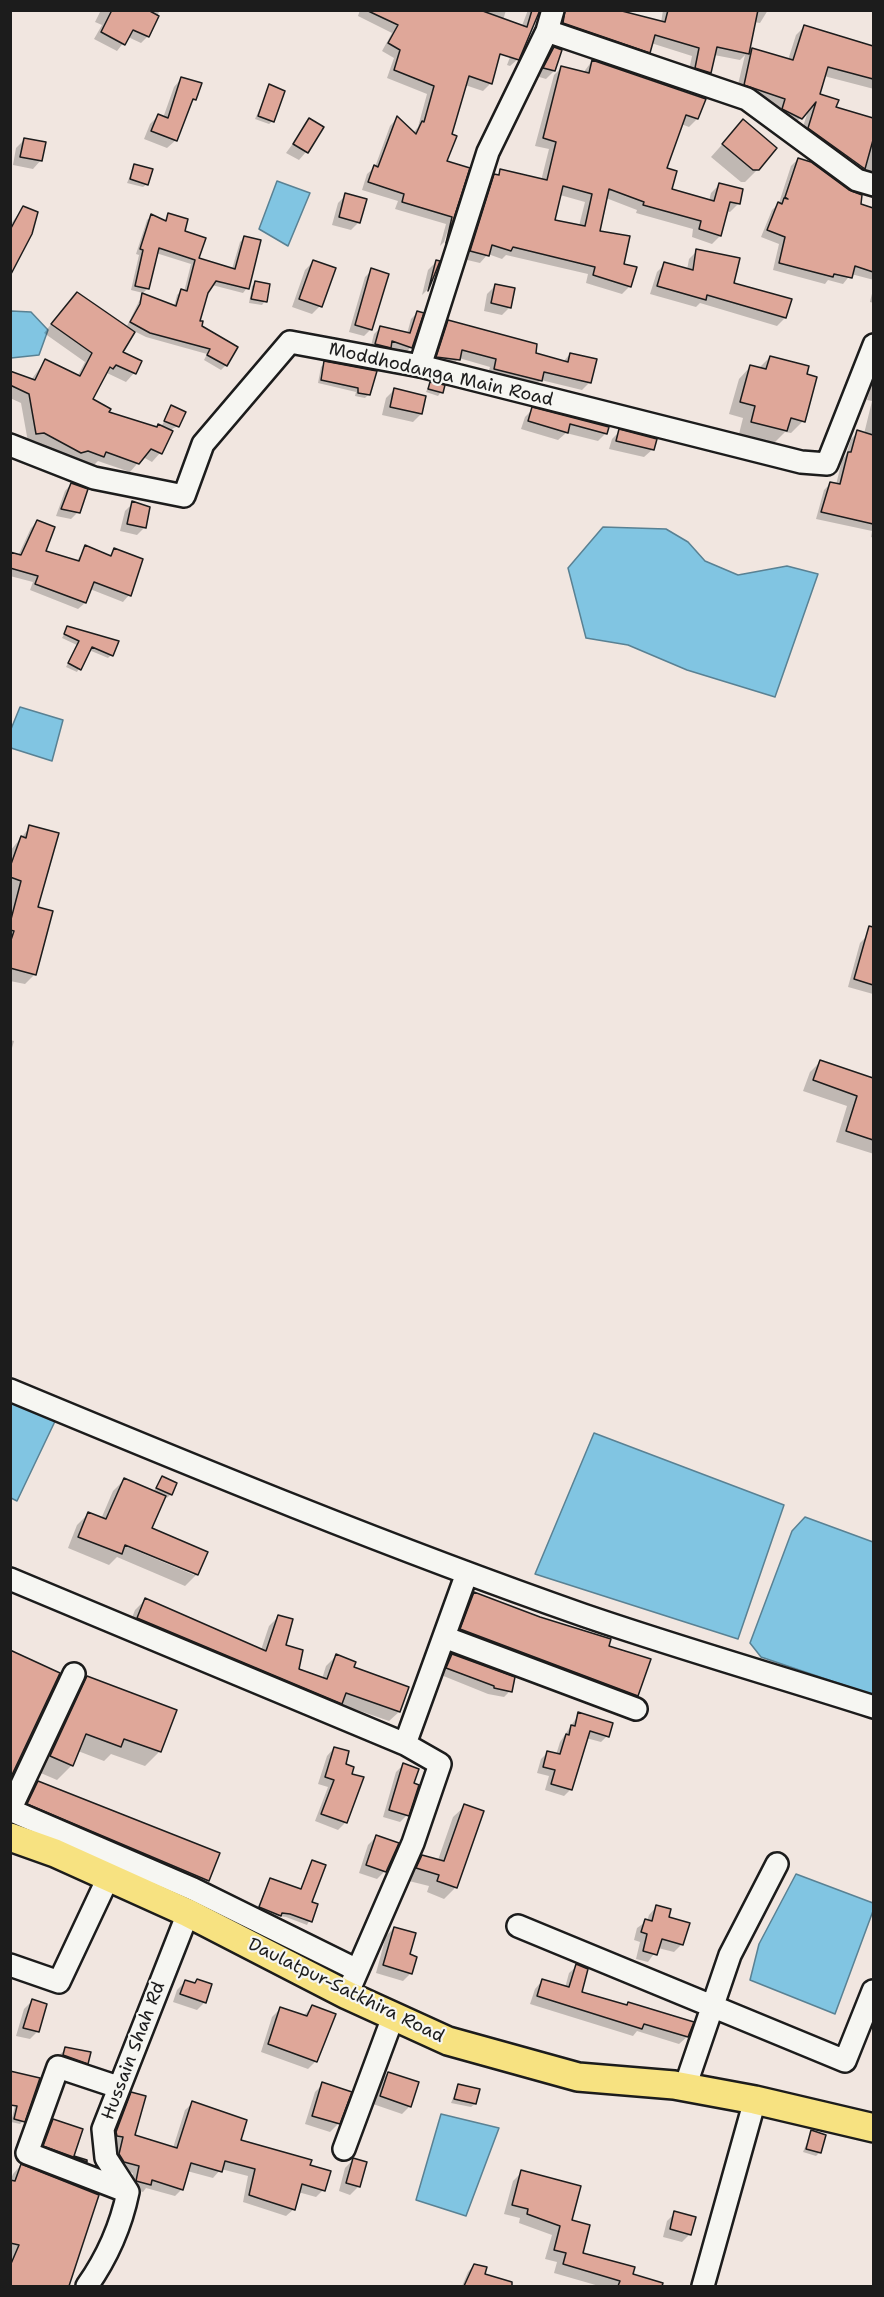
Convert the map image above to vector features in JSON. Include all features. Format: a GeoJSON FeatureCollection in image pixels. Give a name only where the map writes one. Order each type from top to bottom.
{"type":"FeatureCollection","features":[{"type":"Feature","properties":{"kind":"main road","name":"Daulatpur-Satkhira Road"},"geometry":{"type":"LineString","coordinates":[[10,1838],[55,1853],[188,1913],[346,1995],[448,2041],[578,2077],[685,2087],[754,2100],[873,2128]]}},
{"type":"Feature","properties":{"kind":"street"},"geometry":{"type":"LineString","coordinates":[[420,366],[488,152],[550,21],[747,99],[857,180],[873,185]]}},
{"type":"Feature","properties":{"kind":"street","name":"Moddhodanga Main Road"},"geometry":{"type":"LineString","coordinates":[[10,445],[94,478],[183,496],[203,444],[290,342],[420,366],[801,462],[827,464],[873,345]]}},
{"type":"Feature","properties":{"kind":"street"},"geometry":{"type":"LineString","coordinates":[[10,1390],[283,1504],[467,1573],[584,1615],[873,1707]]}},
{"type":"Feature","properties":{"kind":"street"},"geometry":{"type":"LineString","coordinates":[[405,1744],[467,1573]]}},
{"type":"Feature","properties":{"kind":"street"},"geometry":{"type":"LineString","coordinates":[[10,1579],[405,1744],[440,1764],[412,1843],[346,1995]]}},
{"type":"Feature","properties":{"kind":"street"},"geometry":{"type":"LineString","coordinates":[[444,1637],[636,1709]]}},
{"type":"Feature","properties":{"kind":"street"},"geometry":{"type":"LineString","coordinates":[[74,1674],[10,1810],[193,1889],[357,1970]]}},
{"type":"Feature","properties":{"kind":"street"},"geometry":{"type":"LineString","coordinates":[[685,2087],[730,1955],[777,1864]]}},
{"type":"Feature","properties":{"kind":"street"},"geometry":{"type":"LineString","coordinates":[[10,1965],[59,1982],[108,1878]]}},
{"type":"Feature","properties":{"kind":"street","name":"Hussain Shah Rd"},"geometry":{"type":"LineString","coordinates":[[128,2192],[106,2158],[103,2129],[188,1913]]}},
{"type":"Feature","properties":{"kind":"street"},"geometry":{"type":"LineString","coordinates":[[518,1926],[845,2061],[873,1991]]}},
{"type":"Feature","properties":{"kind":"street"},"geometry":{"type":"LineString","coordinates":[[344,2149],[393,2017]]}},
{"type":"Feature","properties":{"kind":"street"},"geometry":{"type":"LineString","coordinates":[[87,2286],[99,2269],[118,2225],[128,2192],[19,2157],[58,2067],[118,2087]]}},
{"type":"Feature","properties":{"kind":"street"},"geometry":{"type":"LineString","coordinates":[[703,2286],[754,2100]]}},
{"type":"Feature","properties":{"kind":"water"},"geometry":{"type":"Polygon","coordinates":[[[277,181],[310,193],[288,246],[259,229],[277,181]]]}},
{"type":"Feature","properties":{"kind":"water"},"geometry":{"type":"Polygon","coordinates":[[[11,311],[31,312],[48,330],[39,355],[11,358],[11,311]]]}},
{"type":"Feature","properties":{"kind":"water"},"geometry":{"type":"Polygon","coordinates":[[[603,527],[666,529],[688,542],[705,561],[738,575],[787,566],[818,574],[775,697],[687,670],[628,645],[586,638],[568,568],[603,527]]]}},
{"type":"Feature","properties":{"kind":"water"},"geometry":{"type":"Polygon","coordinates":[[[20,707],[63,720],[52,761],[11,748],[11,729],[20,707]]]}},
{"type":"Feature","properties":{"kind":"water"},"geometry":{"type":"Polygon","coordinates":[[[10,1395],[58,1415],[17,1501],[11,1498],[10,1395]]]}},
{"type":"Feature","properties":{"kind":"water"},"geometry":{"type":"Polygon","coordinates":[[[594,1433],[784,1505],[738,1639],[535,1574],[594,1433]]]}},
{"type":"Feature","properties":{"kind":"water"},"geometry":{"type":"Polygon","coordinates":[[[805,1517],[873,1542],[873,1695],[761,1657],[750,1643],[792,1531],[805,1517]]]}},
{"type":"Feature","properties":{"kind":"water"},"geometry":{"type":"Polygon","coordinates":[[[796,1874],[873,1903],[873,1911],[835,2014],[750,1980],[759,1944],[796,1874]]]}},
{"type":"Feature","properties":{"kind":"water"},"geometry":{"type":"Polygon","coordinates":[[[441,2114],[499,2128],[466,2216],[416,2200],[441,2114]]]}},
{"type":"Feature","properties":{"kind":"building"},"geometry":{"type":"Polygon","coordinates":[[[112,10],[148,10],[159,16],[149,37],[133,30],[125,45],[101,32],[112,10]]]}},
{"type":"Feature","properties":{"kind":"building"},"geometry":{"type":"Polygon","coordinates":[[[366,10],[480,10],[527,27],[532,10],[540,10],[519,60],[500,54],[492,84],[469,76],[452,134],[457,136],[447,161],[470,168],[446,243],[452,217],[402,202],[404,194],[368,182],[374,165],[378,167],[397,116],[416,134],[422,121],[424,122],[434,86],[394,70],[400,50],[388,43],[398,25],[366,10]]]}},
{"type":"Feature","properties":{"kind":"building"},"geometry":{"type":"Polygon","coordinates":[[[565,10],[618,10],[665,22],[668,10],[758,10],[749,54],[717,47],[711,73],[695,68],[699,48],[655,35],[650,53],[563,23],[565,10]]]}},
{"type":"Feature","properties":{"kind":"building"},"geometry":{"type":"Polygon","coordinates":[[[804,25],[873,46],[873,79],[828,67],[820,94],[839,100],[836,107],[873,118],[873,140],[865,169],[808,128],[816,102],[802,119],[782,109],[785,99],[744,85],[752,48],[793,60],[804,25]]]}},
{"type":"Feature","properties":{"kind":"building"},"geometry":{"type":"Polygon","coordinates":[[[554,47],[562,50],[555,71],[543,68],[554,47]]]}},
{"type":"Feature","properties":{"kind":"building"},"geometry":{"type":"Polygon","coordinates":[[[592,60],[706,99],[698,119],[686,115],[667,168],[677,171],[672,189],[714,201],[719,183],[743,189],[740,204],[730,202],[721,236],[699,229],[701,221],[643,205],[644,202],[609,189],[600,231],[630,236],[624,264],[637,267],[631,287],[593,275],[595,267],[513,247],[511,251],[492,245],[489,256],[470,251],[494,174],[499,175],[500,169],[547,180],[556,142],[543,138],[561,66],[589,73],[592,60]],[[563,186],[555,220],[585,226],[592,194],[563,186]]]}},
{"type":"Feature","properties":{"kind":"building"},"geometry":{"type":"Polygon","coordinates":[[[181,77],[202,83],[196,100],[193,99],[177,141],[151,131],[158,114],[168,118],[181,77]]]}},
{"type":"Feature","properties":{"kind":"building"},"geometry":{"type":"Polygon","coordinates":[[[269,84],[285,91],[274,122],[258,116],[269,84]]]}},
{"type":"Feature","properties":{"kind":"building"},"geometry":{"type":"Polygon","coordinates":[[[309,118],[324,127],[308,153],[293,144],[309,118]]]}},
{"type":"Feature","properties":{"kind":"building"},"geometry":{"type":"Polygon","coordinates":[[[743,119],[777,148],[759,170],[753,170],[722,144],[743,119]]]}},
{"type":"Feature","properties":{"kind":"building"},"geometry":{"type":"Polygon","coordinates":[[[24,138],[46,142],[42,161],[20,157],[24,138]]]}},
{"type":"Feature","properties":{"kind":"building"},"geometry":{"type":"Polygon","coordinates":[[[798,158],[811,162],[849,190],[862,195],[861,204],[873,208],[873,272],[855,266],[852,278],[834,274],[833,277],[779,263],[785,237],[767,230],[778,202],[782,204],[784,198],[788,199],[785,197],[798,158]]]}},
{"type":"Feature","properties":{"kind":"building"},"geometry":{"type":"Polygon","coordinates":[[[134,164],[153,169],[148,185],[130,179],[134,164]]]}},
{"type":"Feature","properties":{"kind":"building"},"geometry":{"type":"Polygon","coordinates":[[[345,193],[367,199],[360,223],[339,217],[345,193]]]}},
{"type":"Feature","properties":{"kind":"building"},"geometry":{"type":"Polygon","coordinates":[[[23,206],[38,212],[32,234],[10,276],[10,230],[23,206]]]}},
{"type":"Feature","properties":{"kind":"building"},"geometry":{"type":"Polygon","coordinates":[[[168,213],[188,219],[185,231],[206,238],[199,258],[235,269],[244,236],[261,240],[249,289],[216,281],[208,293],[200,321],[203,321],[202,326],[238,347],[227,366],[207,355],[210,349],[150,333],[130,322],[140,304],[142,293],[176,306],[181,289],[187,291],[195,260],[159,248],[149,289],[135,286],[143,250],[140,249],[151,214],[166,221],[168,213]]]}},
{"type":"Feature","properties":{"kind":"building"},"geometry":{"type":"Polygon","coordinates":[[[696,249],[740,258],[734,283],[792,299],[786,318],[707,295],[706,300],[657,286],[664,262],[693,270],[696,249]]]}},
{"type":"Feature","properties":{"kind":"building"},"geometry":{"type":"Polygon","coordinates":[[[313,260],[336,268],[322,307],[299,299],[313,260]]]}},
{"type":"Feature","properties":{"kind":"building"},"geometry":{"type":"Polygon","coordinates":[[[436,260],[440,261],[428,291],[436,260]]]}},
{"type":"Feature","properties":{"kind":"building"},"geometry":{"type":"Polygon","coordinates":[[[371,268],[389,274],[372,330],[355,325],[371,268]]]}},
{"type":"Feature","properties":{"kind":"building"},"geometry":{"type":"Polygon","coordinates":[[[255,281],[270,284],[267,302],[251,299],[255,281]]]}},
{"type":"Feature","properties":{"kind":"building"},"geometry":{"type":"Polygon","coordinates":[[[495,284],[515,288],[511,308],[491,303],[495,284]]]}},
{"type":"Feature","properties":{"kind":"building"},"geometry":{"type":"Polygon","coordinates":[[[77,292],[135,332],[123,352],[142,361],[136,374],[116,365],[113,369],[110,367],[93,399],[111,409],[109,412],[157,427],[158,424],[173,431],[162,454],[151,449],[139,464],[106,452],[104,457],[88,451],[81,453],[44,433],[36,434],[29,394],[10,385],[10,371],[35,380],[45,359],[80,376],[92,353],[51,324],[77,292]]]}},
{"type":"Feature","properties":{"kind":"building"},"geometry":{"type":"Polygon","coordinates":[[[417,311],[424,313],[412,348],[392,341],[391,348],[375,344],[380,326],[410,333],[417,311]]]}},
{"type":"Feature","properties":{"kind":"building"},"geometry":{"type":"Polygon","coordinates":[[[448,320],[537,344],[536,353],[568,362],[570,353],[597,359],[591,383],[544,372],[542,381],[494,369],[496,359],[462,350],[460,360],[436,357],[448,320]]]}},
{"type":"Feature","properties":{"kind":"building"},"geometry":{"type":"Polygon","coordinates":[[[770,356],[809,366],[807,374],[817,377],[805,422],[791,418],[787,431],[751,422],[755,406],[740,402],[750,365],[766,369],[770,356]]]}},
{"type":"Feature","properties":{"kind":"building"},"geometry":{"type":"Polygon","coordinates":[[[324,361],[377,371],[370,395],[358,393],[358,388],[321,380],[324,361]]]}},
{"type":"Feature","properties":{"kind":"building"},"geometry":{"type":"Polygon","coordinates":[[[430,382],[445,385],[443,393],[428,389],[430,382]]]}},
{"type":"Feature","properties":{"kind":"building"},"geometry":{"type":"Polygon","coordinates":[[[394,388],[426,396],[422,414],[390,407],[394,388]]]}},
{"type":"Feature","properties":{"kind":"building"},"geometry":{"type":"Polygon","coordinates":[[[171,405],[186,412],[179,427],[164,421],[171,405]]]}},
{"type":"Feature","properties":{"kind":"building"},"geometry":{"type":"Polygon","coordinates":[[[532,407],[609,427],[607,434],[570,424],[568,433],[528,421],[532,407]]]}},
{"type":"Feature","properties":{"kind":"building"},"geometry":{"type":"Polygon","coordinates":[[[619,429],[657,439],[654,450],[616,441],[619,429]]]}},
{"type":"Feature","properties":{"kind":"building"},"geometry":{"type":"Polygon","coordinates":[[[857,430],[873,435],[873,524],[821,512],[830,482],[840,484],[848,452],[851,452],[857,430]]]}},
{"type":"Feature","properties":{"kind":"building"},"geometry":{"type":"Polygon","coordinates":[[[71,483],[88,489],[80,513],[61,509],[71,483]]]}},
{"type":"Feature","properties":{"kind":"building"},"geometry":{"type":"Polygon","coordinates":[[[132,501],[150,507],[146,528],[127,524],[132,501]]]}},
{"type":"Feature","properties":{"kind":"building"},"geometry":{"type":"Polygon","coordinates":[[[37,520],[55,527],[46,551],[79,561],[85,545],[111,556],[114,548],[143,559],[131,596],[94,582],[86,603],[35,584],[38,576],[10,568],[10,552],[21,555],[37,520]]]}},
{"type":"Feature","properties":{"kind":"building"},"geometry":{"type":"Polygon","coordinates":[[[67,626],[119,641],[113,656],[92,647],[81,670],[68,663],[79,641],[64,634],[67,626]]]}},
{"type":"Feature","properties":{"kind":"building"},"geometry":{"type":"Polygon","coordinates":[[[29,825],[59,833],[38,907],[53,911],[36,975],[10,968],[10,943],[14,931],[10,930],[10,923],[21,881],[10,877],[10,867],[21,836],[26,838],[29,825]]]}},
{"type":"Feature","properties":{"kind":"building"},"geometry":{"type":"Polygon","coordinates":[[[869,926],[873,927],[873,985],[854,979],[869,926]]]}},
{"type":"Feature","properties":{"kind":"building"},"geometry":{"type":"Polygon","coordinates":[[[820,1060],[873,1078],[873,1140],[846,1131],[857,1096],[813,1080],[820,1060]]]}},
{"type":"Feature","properties":{"kind":"building"},"geometry":{"type":"Polygon","coordinates":[[[162,1476],[177,1483],[172,1495],[156,1488],[162,1476]]]}},
{"type":"Feature","properties":{"kind":"building"},"geometry":{"type":"Polygon","coordinates":[[[124,1478],[166,1496],[152,1528],[208,1552],[198,1575],[125,1545],[122,1554],[78,1537],[88,1512],[106,1519],[124,1478]]]}},
{"type":"Feature","properties":{"kind":"building"},"geometry":{"type":"Polygon","coordinates":[[[474,1592],[540,1617],[611,1639],[609,1646],[651,1659],[638,1696],[460,1629],[474,1592]]]}},
{"type":"Feature","properties":{"kind":"building"},"geometry":{"type":"Polygon","coordinates":[[[145,1598],[266,1651],[278,1615],[293,1619],[286,1645],[303,1650],[299,1669],[327,1679],[336,1654],[356,1662],[354,1667],[409,1687],[400,1712],[346,1693],[342,1704],[137,1618],[145,1598]]]}},
{"type":"Feature","properties":{"kind":"building"},"geometry":{"type":"Polygon","coordinates":[[[10,1650],[60,1673],[10,1779],[10,1650]]]}},
{"type":"Feature","properties":{"kind":"building"},"geometry":{"type":"Polygon","coordinates":[[[452,1654],[515,1677],[512,1692],[494,1688],[494,1686],[446,1668],[452,1654]]]}},
{"type":"Feature","properties":{"kind":"building"},"geometry":{"type":"Polygon","coordinates":[[[87,1676],[177,1710],[161,1752],[124,1739],[121,1747],[86,1734],[73,1766],[50,1756],[87,1676]]]}},
{"type":"Feature","properties":{"kind":"building"},"geometry":{"type":"Polygon","coordinates":[[[578,1712],[613,1723],[609,1737],[590,1731],[572,1790],[551,1784],[555,1770],[543,1767],[547,1751],[560,1754],[566,1734],[569,1735],[571,1725],[575,1726],[578,1712]]]}},
{"type":"Feature","properties":{"kind":"building"},"geometry":{"type":"Polygon","coordinates":[[[334,1747],[349,1751],[346,1764],[354,1767],[352,1774],[364,1777],[347,1823],[321,1814],[334,1780],[325,1777],[334,1747]]]}},
{"type":"Feature","properties":{"kind":"building"},"geometry":{"type":"Polygon","coordinates":[[[403,1763],[419,1769],[414,1783],[419,1785],[409,1816],[389,1810],[403,1763]]]}},
{"type":"Feature","properties":{"kind":"building"},"geometry":{"type":"Polygon","coordinates":[[[38,1781],[220,1853],[209,1881],[27,1804],[38,1781]]]}},
{"type":"Feature","properties":{"kind":"building"},"geometry":{"type":"Polygon","coordinates":[[[464,1804],[484,1811],[457,1888],[437,1881],[439,1875],[416,1868],[422,1855],[444,1861],[464,1804]]]}},
{"type":"Feature","properties":{"kind":"building"},"geometry":{"type":"Polygon","coordinates":[[[376,1835],[399,1843],[386,1872],[366,1865],[376,1835]]]}},
{"type":"Feature","properties":{"kind":"building"},"geometry":{"type":"Polygon","coordinates":[[[312,1860],[326,1865],[312,1902],[318,1904],[312,1922],[290,1914],[282,1913],[281,1916],[259,1907],[270,1878],[301,1889],[312,1860]]]}},
{"type":"Feature","properties":{"kind":"building"},"geometry":{"type":"Polygon","coordinates":[[[656,1905],[671,1909],[669,1917],[690,1923],[683,1945],[662,1939],[657,1955],[643,1951],[647,1934],[641,1932],[645,1919],[652,1921],[656,1905]]]}},
{"type":"Feature","properties":{"kind":"building"},"geometry":{"type":"Polygon","coordinates":[[[394,1927],[416,1933],[410,1954],[417,1957],[412,1974],[383,1965],[394,1927]]]}},
{"type":"Feature","properties":{"kind":"building"},"geometry":{"type":"Polygon","coordinates":[[[576,1964],[588,1969],[582,1992],[627,2005],[628,2002],[694,2022],[688,2037],[644,2024],[642,2029],[537,1996],[542,1979],[569,1987],[576,1964]]]}},
{"type":"Feature","properties":{"kind":"building"},"geometry":{"type":"Polygon","coordinates":[[[197,1979],[212,1984],[206,2003],[180,1994],[185,1980],[195,1983],[197,1979]]]}},
{"type":"Feature","properties":{"kind":"building"},"geometry":{"type":"Polygon","coordinates":[[[32,1999],[47,2004],[39,2032],[23,2028],[32,1999]]]}},
{"type":"Feature","properties":{"kind":"building"},"geometry":{"type":"Polygon","coordinates":[[[312,2005],[336,2014],[317,2062],[268,2044],[280,2007],[307,2016],[312,2005]]]}},
{"type":"Feature","properties":{"kind":"building"},"geometry":{"type":"Polygon","coordinates":[[[65,2047],[91,2052],[88,2064],[63,2055],[65,2047]]]}},
{"type":"Feature","properties":{"kind":"building"},"geometry":{"type":"Polygon","coordinates":[[[10,2071],[40,2078],[25,2122],[14,2119],[17,2106],[10,2105],[10,2071]]]}},
{"type":"Feature","properties":{"kind":"building"},"geometry":{"type":"Polygon","coordinates":[[[388,2072],[419,2082],[411,2107],[380,2096],[388,2072]]]}},
{"type":"Feature","properties":{"kind":"building"},"geometry":{"type":"Polygon","coordinates":[[[322,2082],[352,2092],[340,2124],[312,2116],[322,2082]]]}},
{"type":"Feature","properties":{"kind":"building"},"geometry":{"type":"Polygon","coordinates":[[[458,2084],[480,2089],[476,2104],[454,2099],[458,2084]]]}},
{"type":"Feature","properties":{"kind":"building"},"geometry":{"type":"Polygon","coordinates":[[[131,2092],[146,2096],[135,2135],[177,2148],[192,2101],[247,2120],[241,2140],[312,2160],[310,2165],[331,2171],[325,2191],[302,2184],[295,2210],[249,2195],[255,2169],[225,2161],[222,2172],[191,2163],[183,2190],[152,2180],[151,2185],[136,2181],[139,2166],[124,2162],[119,2154],[123,2137],[117,2136],[116,2132],[131,2092]]]}},
{"type":"Feature","properties":{"kind":"building"},"geometry":{"type":"Polygon","coordinates":[[[53,2119],[83,2129],[74,2156],[87,2160],[87,2162],[43,2146],[53,2119]]]}},
{"type":"Feature","properties":{"kind":"building"},"geometry":{"type":"Polygon","coordinates":[[[811,2130],[826,2135],[821,2153],[806,2149],[811,2130]]]}},
{"type":"Feature","properties":{"kind":"building"},"geometry":{"type":"Polygon","coordinates":[[[353,2158],[367,2162],[360,2187],[346,2183],[353,2158]]]}},
{"type":"Feature","properties":{"kind":"building"},"geometry":{"type":"Polygon","coordinates":[[[21,2164],[99,2195],[69,2286],[10,2286],[10,2266],[19,2245],[10,2243],[10,2180],[15,2181],[21,2164]]]}},
{"type":"Feature","properties":{"kind":"building"},"geometry":{"type":"Polygon","coordinates":[[[521,2170],[581,2186],[572,2220],[590,2225],[583,2253],[635,2267],[633,2274],[663,2283],[662,2286],[618,2286],[620,2281],[563,2264],[566,2253],[554,2250],[560,2226],[527,2214],[528,2209],[512,2205],[521,2170]]]}},
{"type":"Feature","properties":{"kind":"building"},"geometry":{"type":"Polygon","coordinates":[[[674,2211],[696,2217],[691,2235],[670,2229],[674,2211]]]}},
{"type":"Feature","properties":{"kind":"building"},"geometry":{"type":"Polygon","coordinates":[[[474,2264],[487,2267],[485,2274],[512,2282],[512,2286],[464,2286],[474,2264]]]}}]}
